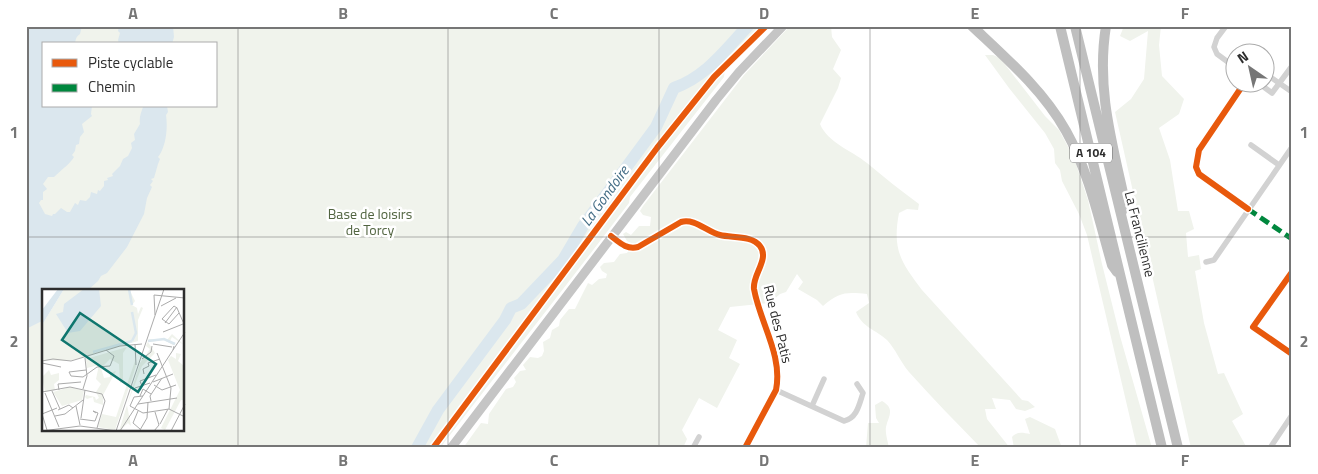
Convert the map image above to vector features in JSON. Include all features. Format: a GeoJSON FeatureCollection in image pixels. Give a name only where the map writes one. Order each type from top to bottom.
{"type":"FeatureCollection","features":[{"type":"Feature","properties":{"kind":"highway"},"geometry":{"type":"LineString","coordinates":[[972,26],[1031,83],[1066,130],[1080,160],[1112,265],[1122,279]]}},
{"type":"Feature","properties":{"kind":"highway","name":"La Francilienne"},"geometry":{"type":"LineString","coordinates":[[1060,26],[1162,448]]}},
{"type":"Feature","properties":{"kind":"highway","name":"La Francilienne"},"geometry":{"type":"LineString","coordinates":[[1075,26],[1178,448]]}},
{"type":"Feature","properties":{"kind":"highway"},"geometry":{"type":"LineString","coordinates":[[1106,26],[1102,57],[1103,80],[1106,117],[1125,202],[1120,214]]}},
{"type":"Feature","properties":{"kind":"main road"},"geometry":{"type":"LineString","coordinates":[[450,448],[716,100],[739,72],[783,26]]}},
{"type":"Feature","properties":{"kind":"street"},"geometry":{"type":"LineString","coordinates":[[1226,26],[1217,38],[1214,47],[1216,54],[1226,61]]}},
{"type":"Feature","properties":{"kind":"street"},"geometry":{"type":"LineString","coordinates":[[1276,88],[1292,66]]}},
{"type":"Feature","properties":{"kind":"street"},"geometry":{"type":"LineString","coordinates":[[1276,80],[1292,92]]}},
{"type":"Feature","properties":{"kind":"street"},"geometry":{"type":"LineString","coordinates":[[1237,92],[1199,150],[1196,168],[1199,174],[1248,210]]}},
{"type":"Feature","properties":{"kind":"street"},"geometry":{"type":"LineString","coordinates":[[1252,145],[1279,165]]}},
{"type":"Feature","properties":{"kind":"street"},"geometry":{"type":"LineString","coordinates":[[1206,262],[1214,260],[1292,147]]}},
{"type":"Feature","properties":{"kind":"street","name":"Rue des Patis"},"geometry":{"type":"LineString","coordinates":[[611,236],[623,245],[634,248],[681,222],[688,221],[718,235],[750,239],[759,245],[763,254],[754,284],[776,366],[778,381],[776,390],[745,448]]}},
{"type":"Feature","properties":{"kind":"street"},"geometry":{"type":"LineString","coordinates":[[1292,272],[1253,327],[1292,354]]}},
{"type":"Feature","properties":{"kind":"street"},"geometry":{"type":"LineString","coordinates":[[812,406],[824,379]]}},
{"type":"Feature","properties":{"kind":"street"},"geometry":{"type":"LineString","coordinates":[[776,390],[844,421],[850,419],[855,414],[863,394],[858,384]]}},
{"type":"Feature","properties":{"kind":"street"},"geometry":{"type":"LineString","coordinates":[[1270,448],[1292,415]]}},
{"type":"Feature","properties":{"kind":"street"},"geometry":{"type":"LineString","coordinates":[[693,448],[699,437]]}},
{"type":"Feature","properties":{"kind":"green space","name":"Base de loisirs de Torcy"},"geometry":{"type":"Polygon","coordinates":[[[26,26],[768,26],[725,68],[724,77],[630,197],[629,203],[440,448],[26,448],[26,26]]]}},
{"type":"Feature","properties":{"kind":"green space"},"geometry":{"type":"Polygon","coordinates":[[[790,26],[831,26],[832,37],[841,50],[833,69],[841,78],[820,124],[834,141],[861,158],[919,204],[918,210],[907,209],[899,213],[897,237],[900,255],[904,263],[922,290],[1022,400],[1028,401],[1035,407],[1025,411],[1016,409],[1010,400],[992,398],[996,409],[985,409],[987,419],[1010,448],[981,448],[909,372],[887,340],[866,325],[856,312],[869,303],[867,294],[843,294],[823,306],[817,300],[798,289],[803,282],[797,274],[786,292],[780,294],[770,303],[730,307],[718,330],[737,340],[729,358],[740,364],[717,408],[699,398],[682,430],[687,439],[683,448],[463,448],[481,423],[488,424],[489,414],[506,389],[513,387],[516,382],[514,378],[520,371],[526,370],[523,365],[530,357],[538,358],[542,356],[544,351],[543,342],[550,338],[552,330],[559,326],[560,320],[569,309],[575,309],[588,283],[592,285],[599,279],[606,278],[607,274],[600,267],[604,263],[614,262],[620,254],[627,253],[633,244],[627,241],[623,234],[626,232],[631,235],[639,226],[650,226],[651,217],[643,215],[640,211],[643,206],[744,75],[790,26]]]}},
{"type":"Feature","properties":{"kind":"green space"},"geometry":{"type":"Polygon","coordinates":[[[1124,26],[1161,26],[1159,45],[1162,76],[1184,99],[1179,114],[1159,128],[1170,160],[1178,211],[1189,211],[1194,229],[1186,233],[1188,257],[1199,255],[1201,269],[1195,271],[1204,323],[1218,374],[1224,373],[1243,414],[1232,421],[1247,448],[1191,448],[1115,112],[1131,99],[1144,79],[1148,31],[1130,41],[1120,36],[1124,26]]]}},
{"type":"Feature","properties":{"kind":"green space"},"geometry":{"type":"Polygon","coordinates":[[[985,55],[993,55],[1000,58],[1045,116],[1059,130],[1074,158],[1088,200],[1120,336],[1152,448],[1137,448],[1087,235],[1079,214],[1062,181],[1060,170],[1055,163],[1054,149],[1045,133],[985,55]]]}},
{"type":"Feature","properties":{"kind":"green space"},"geometry":{"type":"Polygon","coordinates":[[[882,401],[890,410],[886,429],[889,448],[866,448],[868,423],[879,423],[876,418],[875,405],[882,401]]]}},
{"type":"Feature","properties":{"kind":"green space"},"geometry":{"type":"Polygon","coordinates":[[[1030,417],[1055,429],[1062,448],[1014,448],[1012,437],[1014,435],[1020,433],[1030,434],[1025,419],[1030,417]]]}},
{"type":"Feature","properties":{"kind":"shaded area"},"geometry":{"type":"Polygon","coordinates":[[[26,26],[82,26],[75,42],[42,42],[42,108],[92,108],[92,116],[82,124],[84,132],[72,155],[74,157],[54,177],[48,177],[43,184],[47,189],[43,192],[43,200],[39,203],[45,214],[52,216],[61,208],[70,212],[75,203],[78,205],[80,200],[86,201],[90,197],[91,192],[97,194],[98,190],[100,191],[104,186],[104,181],[113,176],[112,174],[120,166],[123,159],[128,156],[132,148],[131,143],[135,140],[134,134],[140,124],[143,108],[167,108],[165,143],[158,157],[160,159],[154,178],[151,179],[153,181],[150,185],[152,187],[147,198],[144,214],[127,247],[107,273],[101,276],[89,289],[42,289],[42,321],[26,329],[26,26]]]}},
{"type":"Feature","properties":{"kind":"shaded area"},"geometry":{"type":"Polygon","coordinates":[[[119,26],[173,26],[174,37],[173,42],[118,42],[120,33],[118,31],[119,26]]]}},
{"type":"Feature","properties":{"kind":"waterway","name":"La Gondoire"},"geometry":{"type":"LineString","coordinates":[[417,448],[438,410],[505,320],[511,308],[521,304],[563,260],[583,226],[656,127],[674,88],[686,83],[706,70],[748,26]]}},
{"type":"Feature","properties":{"kind":"marked path"},"geometry":{"type":"LineString","coordinates":[[1248,209],[1292,239]]}},
{"type":"Feature","properties":{"kind":"cycle path"},"geometry":{"type":"LineString","coordinates":[[433,448],[657,148],[714,77],[766,26]]}},
{"type":"Feature","properties":{"kind":"cycle path"},"geometry":{"type":"LineString","coordinates":[[1238,92],[1199,150],[1196,167],[1199,174],[1248,209]]}},
{"type":"Feature","properties":{"kind":"cycle path"},"geometry":{"type":"LineString","coordinates":[[611,236],[627,247],[634,248],[686,221],[720,235],[752,240],[760,246],[763,256],[754,289],[774,352],[777,377],[776,390],[745,448]]}},
{"type":"Feature","properties":{"kind":"cycle path"},"geometry":{"type":"LineString","coordinates":[[1292,272],[1253,327],[1292,354]]}}]}
